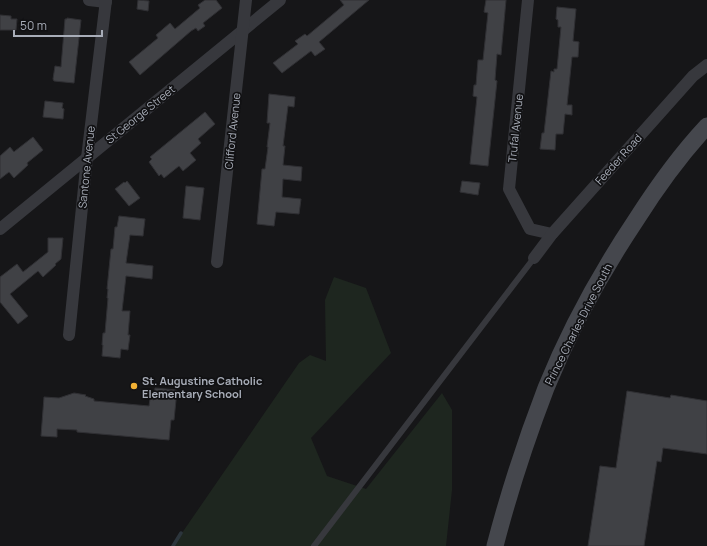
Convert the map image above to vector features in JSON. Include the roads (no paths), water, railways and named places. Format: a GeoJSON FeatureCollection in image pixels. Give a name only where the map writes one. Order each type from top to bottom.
{"type":"FeatureCollection","features":[{"type":"Feature","properties":{"kind":"main road","name":"Prince Charles Drive South"},"geometry":{"type":"LineString","coordinates":[[495,546],[510,488],[547,386],[565,346],[604,271],[651,197],[691,143],[707,126]]}},
{"type":"Feature","properties":{"kind":"street"},"geometry":{"type":"LineString","coordinates":[[89,0],[106,1]]}},
{"type":"Feature","properties":{"kind":"street","name":"Clifford Avenue"},"geometry":{"type":"LineString","coordinates":[[217,262],[244,30],[246,0]]}},
{"type":"Feature","properties":{"kind":"street","name":"St George Street"},"geometry":{"type":"LineString","coordinates":[[0,229],[280,0]]}},
{"type":"Feature","properties":{"kind":"street","name":"Trufal Avenue"},"geometry":{"type":"LineString","coordinates":[[528,0],[509,189],[530,229],[552,234]]}},
{"type":"Feature","properties":{"kind":"street","name":"Santone Avenue"},"geometry":{"type":"LineString","coordinates":[[69,335],[87,158],[106,1]]}},
{"type":"Feature","properties":{"kind":"street","name":"Feeder Road"},"geometry":{"type":"LineString","coordinates":[[534,258],[552,234],[693,76],[707,65]]}},
{"type":"Feature","properties":{"kind":"lane"},"geometry":{"type":"LineString","coordinates":[[314,546],[534,258]]}},
{"type":"Feature","properties":{"kind":"waterway"},"geometry":{"type":"LineString","coordinates":[[173,546],[181,533]]}},
{"type":"Feature","properties":{"kind":"place","name":"St. Augustine Catholic Elementary School"},"geometry":{"type":"Point","coordinates":[134,386]}}]}
